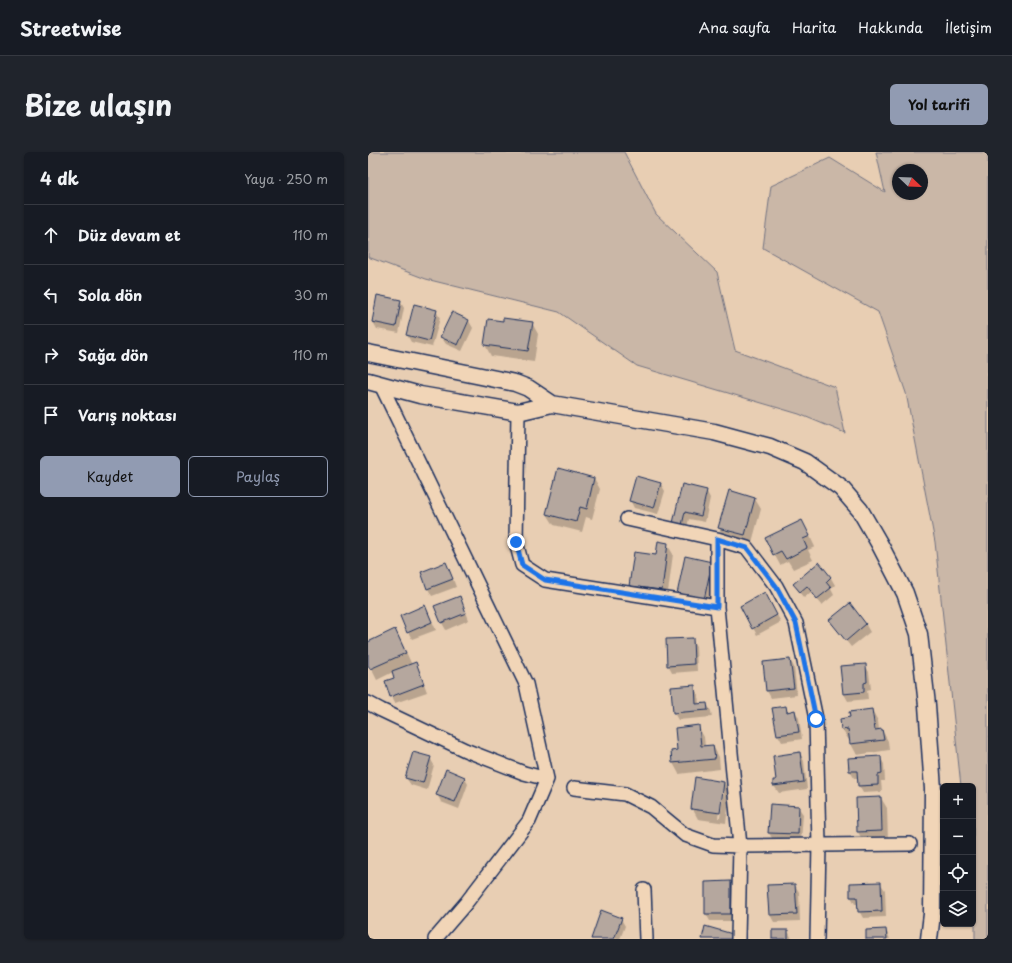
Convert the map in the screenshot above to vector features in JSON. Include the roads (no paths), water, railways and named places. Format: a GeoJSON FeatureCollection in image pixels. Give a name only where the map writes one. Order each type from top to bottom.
{"type":"FeatureCollection","features":[{"type":"Feature","properties":{"kind":"street"},"geometry":{"type":"LineString","coordinates":[[368,353],[515,383],[528,388],[552,404]]}},
{"type":"Feature","properties":{"kind":"street"},"geometry":{"type":"LineString","coordinates":[[374,383],[420,395],[518,412],[552,404],[714,432],[770,447],[805,462],[841,488],[860,510],[879,543],[905,594],[919,634],[927,705],[933,789],[932,914],[929,939]]}},
{"type":"Feature","properties":{"kind":"street"},"geometry":{"type":"LineString","coordinates":[[374,383],[526,684],[547,780],[529,821],[466,903],[435,939]]}},
{"type":"Feature","properties":{"kind":"street"},"geometry":{"type":"LineString","coordinates":[[518,412],[516,542],[522,565],[545,580],[717,607]]}},
{"type":"Feature","properties":{"kind":"street"},"geometry":{"type":"LineString","coordinates":[[627,519],[717,539],[747,548],[776,586],[796,623],[816,719],[819,845],[817,939]]}},
{"type":"Feature","properties":{"kind":"street"},"geometry":{"type":"LineString","coordinates":[[717,539],[717,607],[740,846],[738,939]]}},
{"type":"Feature","properties":{"kind":"street"},"geometry":{"type":"LineString","coordinates":[[368,703],[464,750],[524,773],[547,780]]}},
{"type":"Feature","properties":{"kind":"street"},"geometry":{"type":"LineString","coordinates":[[574,788],[624,794],[651,807],[685,835],[713,845],[910,844]]}},
{"type":"Feature","properties":{"kind":"street"},"geometry":{"type":"LineString","coordinates":[[644,890],[646,939]]}}]}
